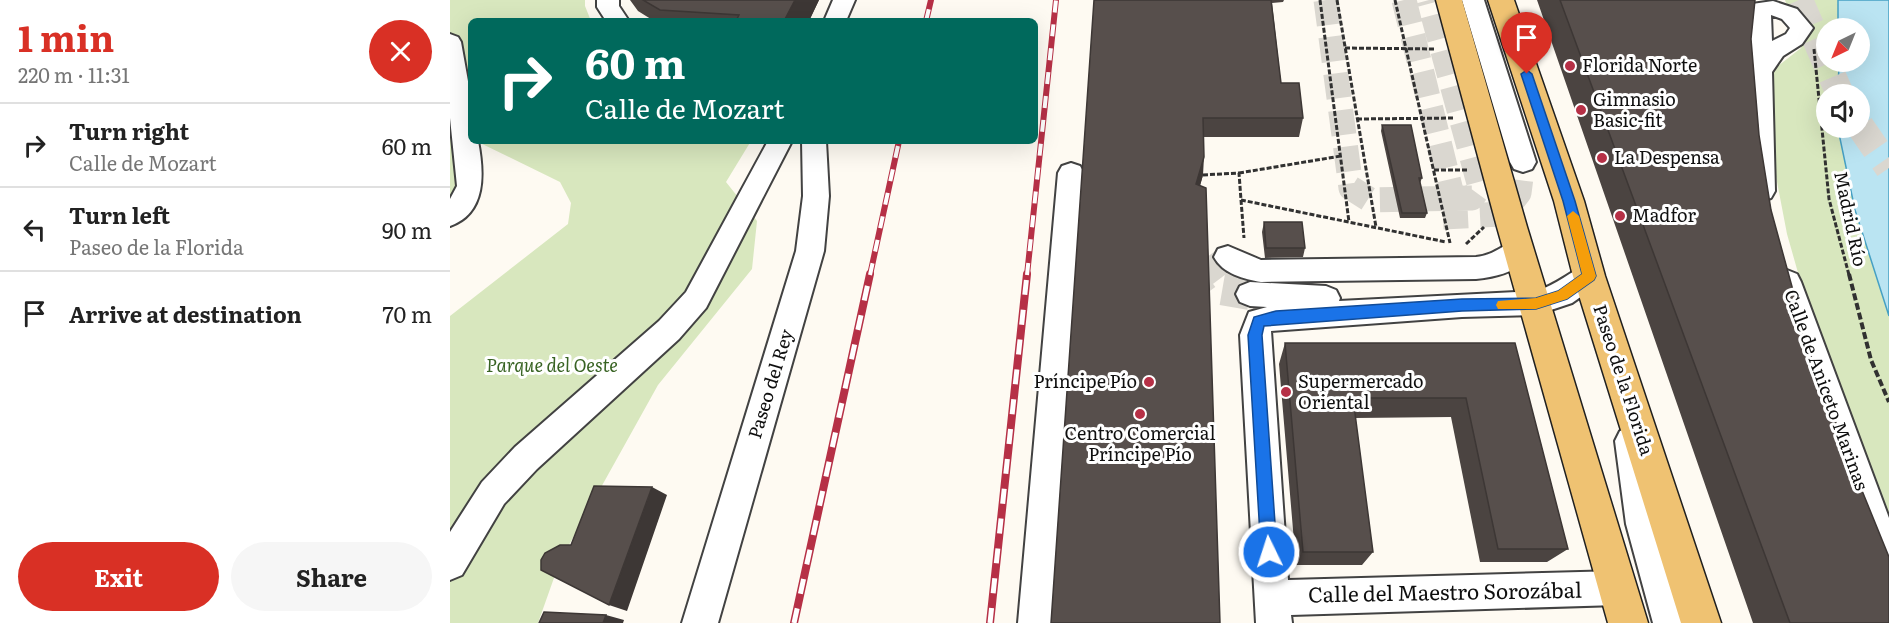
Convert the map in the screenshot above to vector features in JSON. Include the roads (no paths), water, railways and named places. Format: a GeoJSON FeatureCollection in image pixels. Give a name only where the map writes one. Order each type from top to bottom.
{"type":"FeatureCollection","features":[{"type":"Feature","properties":{"kind":"main road"},"geometry":{"type":"LineString","coordinates":[[1449,0],[1628,623]]}},
{"type":"Feature","properties":{"kind":"main road","name":"Paseo de la Florida"},"geometry":{"type":"LineString","coordinates":[[1501,0],[1569,201],[1589,276],[1701,623]]}},
{"type":"Feature","properties":{"kind":"street"},"geometry":{"type":"LineString","coordinates":[[608,0],[608,7],[616,18]]}},
{"type":"Feature","properties":{"kind":"street"},"geometry":{"type":"LineString","coordinates":[[836,18],[844,0]]}},
{"type":"Feature","properties":{"kind":"street"},"geometry":{"type":"LineString","coordinates":[[1473,0],[1523,162]]}},
{"type":"Feature","properties":{"kind":"street"},"geometry":{"type":"LineString","coordinates":[[1760,72],[1775,50],[1794,39],[1802,28],[1795,16],[1780,9],[1750,5],[1760,72],[1762,191],[1768,214]]}},
{"type":"Feature","properties":{"kind":"street"},"geometry":{"type":"LineString","coordinates":[[450,42],[467,148],[470,186],[463,203],[450,215]]}},
{"type":"Feature","properties":{"kind":"street"},"geometry":{"type":"LineString","coordinates":[[450,563],[494,493],[526,458],[669,330],[696,300],[778,144]]}},
{"type":"Feature","properties":{"kind":"street","name":"Paseo del Rey"},"geometry":{"type":"LineString","coordinates":[[700,623],[810,251],[816,196],[814,144]]}},
{"type":"Feature","properties":{"kind":"street"},"geometry":{"type":"LineString","coordinates":[[1036,623],[1071,172]]}},
{"type":"Feature","properties":{"kind":"street"},"geometry":{"type":"LineString","coordinates":[[1228,258],[1247,268],[1261,271],[1476,268],[1496,266],[1520,250]]}},
{"type":"Feature","properties":{"kind":"street","name":"Calle de Aniceto Marinas"},"geometry":{"type":"LineString","coordinates":[[1781,260],[1889,563]]}},
{"type":"Feature","properties":{"kind":"street"},"geometry":{"type":"LineString","coordinates":[[1273,610],[1255,335],[1259,321],[1276,317],[1462,305],[1536,303],[1562,295],[1589,276]]}},
{"type":"Feature","properties":{"kind":"street"},"geometry":{"type":"LineString","coordinates":[[1250,294],[1462,305]]}},
{"type":"Feature","properties":{"kind":"street"},"geometry":{"type":"LineString","coordinates":[[1623,381],[1642,524],[1671,623]]}},
{"type":"Feature","properties":{"kind":"street","name":"Calle del Maestro Sorozábal"},"geometry":{"type":"LineString","coordinates":[[1273,610],[1618,588]]}},
{"type":"Feature","properties":{"kind":"water"},"geometry":{"type":"Polygon","coordinates":[[[1838,0],[1889,0],[1889,316],[1855,210],[1840,138],[1870,138],[1870,84],[1838,84],[1839,72],[1870,72],[1870,18],[1838,18],[1838,0]]]}},
{"type":"Feature","properties":{"kind":"tunnel"},"geometry":{"type":"LineString","coordinates":[[1326,0],[1351,188],[1370,200],[1453,198]]}},
{"type":"Feature","properties":{"kind":"tunnel"},"geometry":{"type":"LineString","coordinates":[[1404,0],[1453,198]]}},
{"type":"Feature","properties":{"kind":"tunnel"},"geometry":{"type":"LineString","coordinates":[[1429,0],[1480,187],[1472,198],[1453,198]]}},
{"type":"Feature","properties":{"kind":"tunnel"},"geometry":{"type":"LineString","coordinates":[[1799,0],[1836,84]]}},
{"type":"Feature","properties":{"kind":"tunnel"},"geometry":{"type":"LineString","coordinates":[[1868,138],[1889,168]]}},
{"type":"Feature","properties":{"kind":"tunnel"},"geometry":{"type":"LineString","coordinates":[[1443,217],[1502,214],[1519,193],[1523,162]]}},
{"type":"Feature","properties":{"kind":"tunnel"},"geometry":{"type":"LineString","coordinates":[[1453,198],[1457,215]]}},
{"type":"Feature","properties":{"kind":"tunnel"},"geometry":{"type":"LineString","coordinates":[[1204,275],[1228,257]]}},
{"type":"Feature","properties":{"kind":"tunnel"},"geometry":{"type":"LineString","coordinates":[[1206,274],[1192,284],[1250,294]]}},
{"type":"Feature","properties":{"kind":"railway"},"geometry":{"type":"LineString","coordinates":[[927,18],[931,0]]}},
{"type":"Feature","properties":{"kind":"railway"},"geometry":{"type":"LineString","coordinates":[[1027,275],[1056,0]]}},
{"type":"Feature","properties":{"kind":"railway"},"geometry":{"type":"LineString","coordinates":[[870,275],[898,144]]}},
{"type":"Feature","properties":{"kind":"railway"},"geometry":{"type":"LineString","coordinates":[[794,623],[870,274]]}},
{"type":"Feature","properties":{"kind":"railway"},"geometry":{"type":"LineString","coordinates":[[990,623],[1027,274]]}},
{"type":"Feature","properties":{"kind":"place","name":"Florida Norte"},"geometry":{"type":"Point","coordinates":[1570,66]}},
{"type":"Feature","properties":{"kind":"place","name":"Gimnasio Basic-fit"},"geometry":{"type":"Point","coordinates":[1581,110]}},
{"type":"Feature","properties":{"kind":"place","name":"La Despensa"},"geometry":{"type":"Point","coordinates":[1602,158]}},
{"type":"Feature","properties":{"kind":"place","name":"Madfor"},"geometry":{"type":"Point","coordinates":[1620,216]}},
{"type":"Feature","properties":{"kind":"place","name":"Príncipe Pío"},"geometry":{"type":"Point","coordinates":[1149,382]}},
{"type":"Feature","properties":{"kind":"place","name":"Supermercado Oriental"},"geometry":{"type":"Point","coordinates":[1286,392]}},
{"type":"Feature","properties":{"kind":"place","name":"Centro Comercial Príncipe Pío"},"geometry":{"type":"Point","coordinates":[1140,414]}},
{"type":"Feature","properties":{"kind":"park label","name":"Parque del Oeste"},"geometry":{"type":"Point","coordinates":[552,366]}}]}
